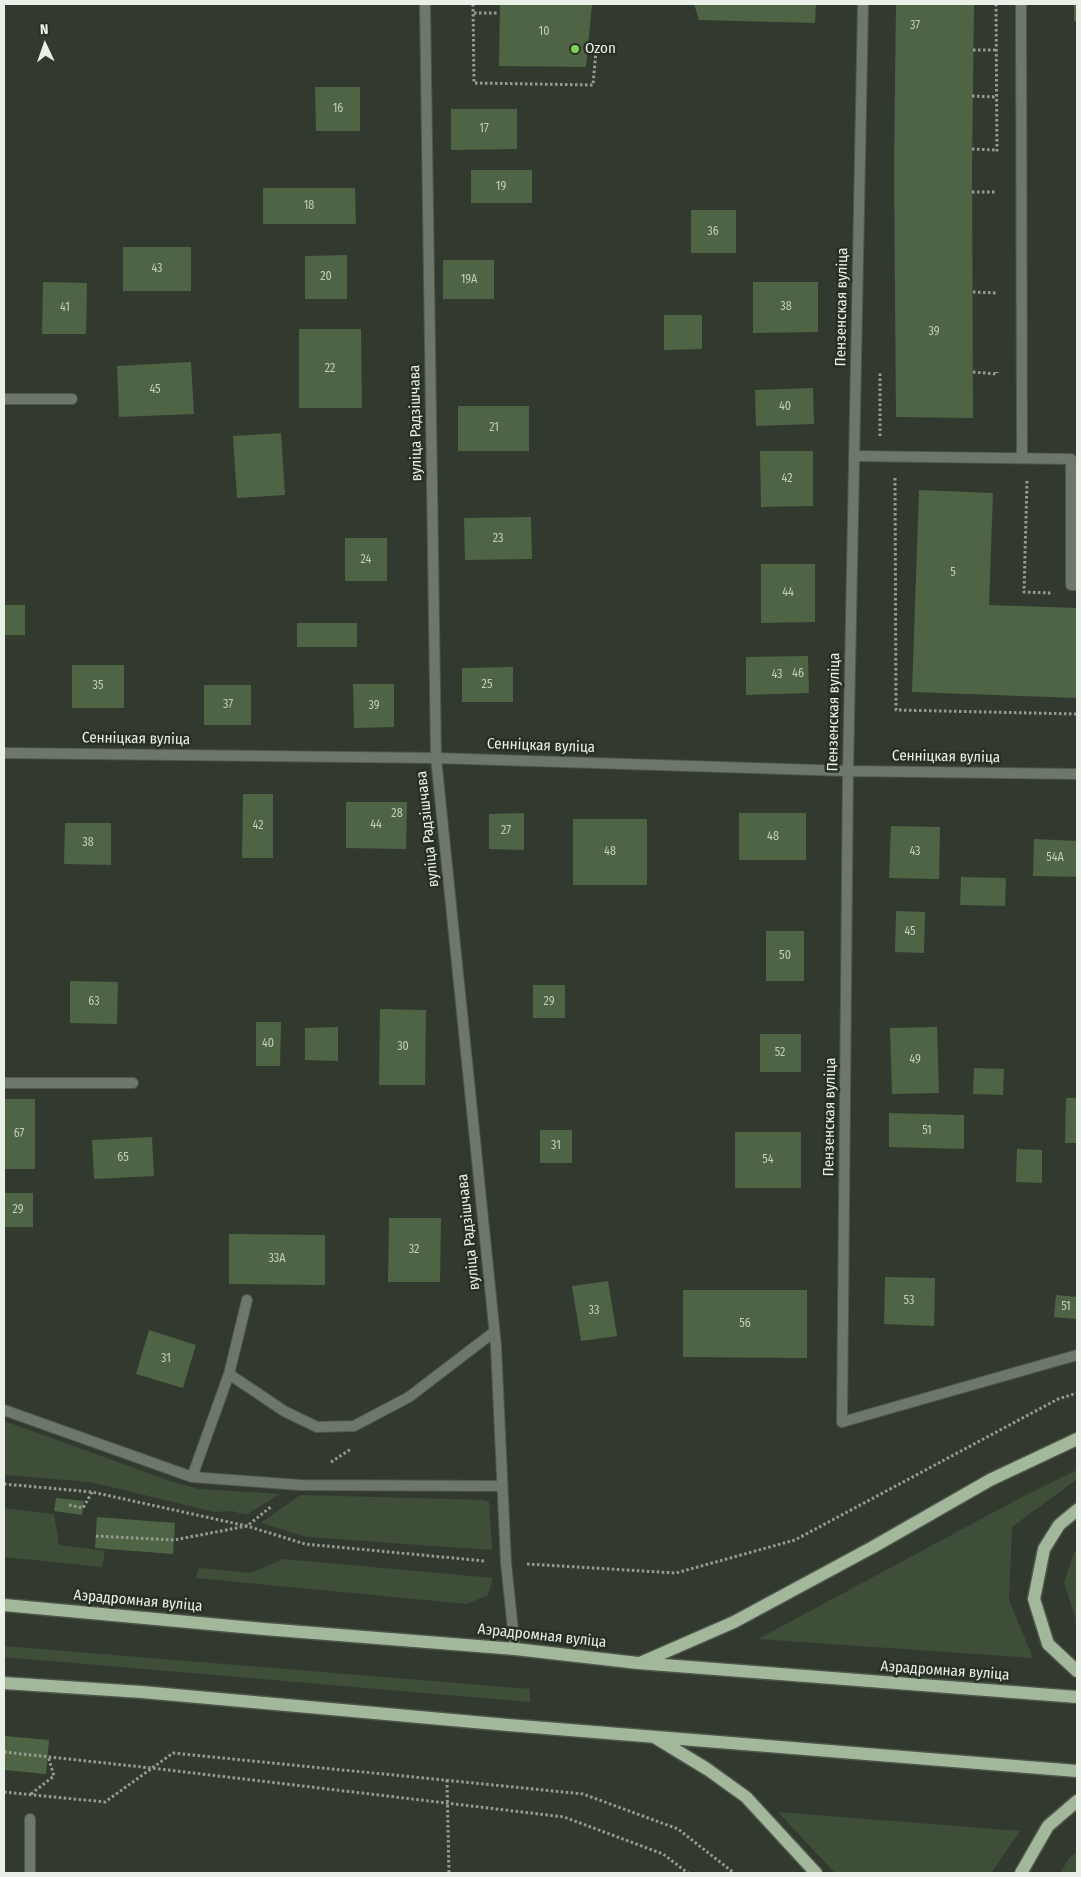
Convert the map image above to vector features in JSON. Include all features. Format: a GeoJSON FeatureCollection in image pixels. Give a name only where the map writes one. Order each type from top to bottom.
{"type":"FeatureCollection","features":[{"type":"Feature","properties":{"kind":"main road"},"geometry":{"type":"LineString","coordinates":[[638,1664],[734,1622],[873,1547],[990,1480],[1077,1440]]}},
{"type":"Feature","properties":{"kind":"main road"},"geometry":{"type":"LineString","coordinates":[[1077,1510],[1059,1525],[1044,1549],[1034,1599],[1048,1644],[1077,1671]]}},
{"type":"Feature","properties":{"kind":"main road","name":"Аэрадромная вуліца"},"geometry":{"type":"LineString","coordinates":[[4,1605],[264,1629],[515,1648],[638,1664],[1077,1697]]}},
{"type":"Feature","properties":{"kind":"main road"},"geometry":{"type":"LineString","coordinates":[[4,1683],[142,1692],[1077,1771]]}},
{"type":"Feature","properties":{"kind":"main road"},"geometry":{"type":"LineString","coordinates":[[654,1736],[707,1769],[746,1797],[816,1873]]}},
{"type":"Feature","properties":{"kind":"main road"},"geometry":{"type":"LineString","coordinates":[[1021,1873],[1048,1826],[1077,1801]]}},
{"type":"Feature","properties":{"kind":"street","name":"вуліца Радзішчава"},"geometry":{"type":"LineString","coordinates":[[426,4],[436,758],[494,1332],[506,1563],[515,1648]]}},
{"type":"Feature","properties":{"kind":"street","name":"Пензенская вуліца"},"geometry":{"type":"LineString","coordinates":[[863,4],[848,771],[842,1422],[1077,1355]]}},
{"type":"Feature","properties":{"kind":"street"},"geometry":{"type":"LineString","coordinates":[[1021,4],[1022,458]]}},
{"type":"Feature","properties":{"kind":"street"},"geometry":{"type":"LineString","coordinates":[[4,399],[72,399]]}},
{"type":"Feature","properties":{"kind":"street"},"geometry":{"type":"LineString","coordinates":[[854,456],[1071,459],[1071,585],[1077,585]]}},
{"type":"Feature","properties":{"kind":"street","name":"Сенніцкая вуліца"},"geometry":{"type":"LineString","coordinates":[[4,753],[436,758],[848,771],[1077,774]]}},
{"type":"Feature","properties":{"kind":"street"},"geometry":{"type":"LineString","coordinates":[[4,1083],[133,1083]]}},
{"type":"Feature","properties":{"kind":"street"},"geometry":{"type":"LineString","coordinates":[[192,1477],[229,1374],[247,1300]]}},
{"type":"Feature","properties":{"kind":"street"},"geometry":{"type":"LineString","coordinates":[[229,1374],[284,1411],[317,1427],[354,1426],[409,1396],[494,1332]]}},
{"type":"Feature","properties":{"kind":"street"},"geometry":{"type":"LineString","coordinates":[[4,1410],[192,1477],[300,1485],[502,1486]]}},
{"type":"Feature","properties":{"kind":"street"},"geometry":{"type":"LineString","coordinates":[[30,1820],[30,1873]]}},
{"type":"Feature","properties":{"kind":"path"},"geometry":{"type":"LineString","coordinates":[[474,4],[474,83],[593,85],[596,51],[587,51]]}},
{"type":"Feature","properties":{"kind":"path"},"geometry":{"type":"LineString","coordinates":[[996,4],[997,158]]}},
{"type":"Feature","properties":{"kind":"path"},"geometry":{"type":"LineString","coordinates":[[474,13],[500,13]]}},
{"type":"Feature","properties":{"kind":"path"},"geometry":{"type":"LineString","coordinates":[[973,50],[996,50]]}},
{"type":"Feature","properties":{"kind":"path"},"geometry":{"type":"LineString","coordinates":[[972,96],[996,97]]}},
{"type":"Feature","properties":{"kind":"path"},"geometry":{"type":"LineString","coordinates":[[972,149],[997,150]]}},
{"type":"Feature","properties":{"kind":"path"},"geometry":{"type":"LineString","coordinates":[[997,184],[997,202]]}},
{"type":"Feature","properties":{"kind":"path"},"geometry":{"type":"LineString","coordinates":[[972,192],[997,192]]}},
{"type":"Feature","properties":{"kind":"path"},"geometry":{"type":"LineString","coordinates":[[998,284],[998,302]]}},
{"type":"Feature","properties":{"kind":"path"},"geometry":{"type":"LineString","coordinates":[[973,292],[998,293]]}},
{"type":"Feature","properties":{"kind":"path"},"geometry":{"type":"LineString","coordinates":[[973,372],[997,374],[997,365]]}},
{"type":"Feature","properties":{"kind":"path"},"geometry":{"type":"LineString","coordinates":[[880,368],[880,456],[895,472],[896,710],[1077,714]]}},
{"type":"Feature","properties":{"kind":"path"},"geometry":{"type":"LineString","coordinates":[[1027,475],[1024,592],[1059,594]]}},
{"type":"Feature","properties":{"kind":"path"},"geometry":{"type":"LineString","coordinates":[[4,1484],[92,1492],[247,1526],[305,1544],[506,1563],[676,1573],[795,1540],[1058,1399],[1077,1394]]}},
{"type":"Feature","properties":{"kind":"path"},"geometry":{"type":"LineString","coordinates":[[69,1505],[83,1508],[92,1492]]}},
{"type":"Feature","properties":{"kind":"path"},"geometry":{"type":"LineString","coordinates":[[96,1536],[174,1540],[247,1526]]}},
{"type":"Feature","properties":{"kind":"path"},"geometry":{"type":"LineString","coordinates":[[4,1752],[564,1817],[663,1854],[688,1873]]}},
{"type":"Feature","properties":{"kind":"path"},"geometry":{"type":"LineString","coordinates":[[4,1792],[105,1802],[173,1753],[583,1794],[678,1829],[734,1873]]}},
{"type":"Feature","properties":{"kind":"path"},"geometry":{"type":"LineString","coordinates":[[30,1795],[54,1776],[48,1756]]}},
{"type":"Feature","properties":{"kind":"path"},"geometry":{"type":"LineString","coordinates":[[447,1780],[449,1873]]}},
{"type":"Feature","properties":{"kind":"path"},"geometry":{"type":"LineString","coordinates":[[30,1795],[30,1820]]}},
{"type":"Feature","properties":{"kind":"green space"},"geometry":{"type":"Polygon","coordinates":[[[4,1421],[176,1483],[199,1489],[280,1494],[246,1515],[232,1511],[215,1512],[90,1482],[4,1475],[4,1421]]]}},
{"type":"Feature","properties":{"kind":"green space"},"geometry":{"type":"Polygon","coordinates":[[[1077,1470],[1077,1479],[1012,1527],[1009,1600],[1033,1658],[758,1639],[1022,1497],[1077,1470]]]}},
{"type":"Feature","properties":{"kind":"green space"},"geometry":{"type":"Polygon","coordinates":[[[300,1495],[484,1500],[489,1502],[492,1550],[307,1537],[261,1523],[300,1495]]]}},
{"type":"Feature","properties":{"kind":"green space"},"geometry":{"type":"Polygon","coordinates":[[[4,1508],[54,1514],[59,1545],[105,1551],[102,1567],[4,1557],[4,1508]]]}},
{"type":"Feature","properties":{"kind":"green space"},"geometry":{"type":"Polygon","coordinates":[[[1077,1552],[1077,1623],[1064,1582],[1074,1553],[1077,1552]]]}},
{"type":"Feature","properties":{"kind":"green space"},"geometry":{"type":"Polygon","coordinates":[[[283,1559],[493,1578],[488,1595],[467,1604],[196,1578],[199,1568],[251,1573],[283,1559]]]}},
{"type":"Feature","properties":{"kind":"green space"},"geometry":{"type":"Polygon","coordinates":[[[4,1646],[530,1689],[530,1702],[4,1657],[4,1646]]]}},
{"type":"Feature","properties":{"kind":"green space"},"geometry":{"type":"Polygon","coordinates":[[[778,1812],[1020,1831],[991,1873],[835,1873],[778,1812]]]}},
{"type":"Feature","properties":{"kind":"green space"},"geometry":{"type":"Polygon","coordinates":[[[1077,1852],[1077,1873],[1060,1873],[1070,1857],[1077,1852]]]}},
{"type":"Feature","properties":{"kind":"building"},"geometry":{"type":"Polygon","coordinates":[[[500,4],[592,4],[586,67],[499,66],[500,4]]]}},
{"type":"Feature","properties":{"kind":"building"},"geometry":{"type":"Polygon","coordinates":[[[694,4],[816,4],[815,23],[699,20],[694,4]]]}},
{"type":"Feature","properties":{"kind":"building"},"geometry":{"type":"Polygon","coordinates":[[[896,4],[974,4],[972,168],[973,418],[896,417],[894,168],[896,4]]]}},
{"type":"Feature","properties":{"kind":"building"},"geometry":{"type":"Polygon","coordinates":[[[1074,4],[1077,4],[1077,21],[1074,21],[1074,4]]]}},
{"type":"Feature","properties":{"kind":"building"},"geometry":{"type":"Polygon","coordinates":[[[315,87],[360,87],[360,131],[316,131],[315,87]]]}},
{"type":"Feature","properties":{"kind":"building"},"geometry":{"type":"Polygon","coordinates":[[[451,109],[517,109],[517,149],[451,150],[451,109]]]}},
{"type":"Feature","properties":{"kind":"building"},"geometry":{"type":"Polygon","coordinates":[[[471,170],[532,170],[532,203],[471,203],[471,170]]]}},
{"type":"Feature","properties":{"kind":"building"},"geometry":{"type":"Polygon","coordinates":[[[263,188],[355,188],[356,224],[263,224],[263,188]]]}},
{"type":"Feature","properties":{"kind":"building"},"geometry":{"type":"Polygon","coordinates":[[[691,210],[736,210],[736,253],[691,253],[691,210]]]}},
{"type":"Feature","properties":{"kind":"building"},"geometry":{"type":"Polygon","coordinates":[[[123,247],[191,247],[191,291],[123,291],[123,247]]]}},
{"type":"Feature","properties":{"kind":"building"},"geometry":{"type":"Polygon","coordinates":[[[347,255],[347,299],[305,299],[305,256],[347,255]]]}},
{"type":"Feature","properties":{"kind":"building"},"geometry":{"type":"Polygon","coordinates":[[[443,260],[494,260],[494,299],[443,299],[443,260]]]}},
{"type":"Feature","properties":{"kind":"building"},"geometry":{"type":"Polygon","coordinates":[[[43,282],[87,283],[86,334],[42,334],[43,282]]]}},
{"type":"Feature","properties":{"kind":"building"},"geometry":{"type":"Polygon","coordinates":[[[753,282],[818,282],[818,332],[753,333],[753,282]]]}},
{"type":"Feature","properties":{"kind":"building"},"geometry":{"type":"Polygon","coordinates":[[[664,315],[702,315],[702,349],[664,350],[664,315]]]}},
{"type":"Feature","properties":{"kind":"building"},"geometry":{"type":"Polygon","coordinates":[[[299,329],[361,329],[362,408],[299,408],[299,329]]]}},
{"type":"Feature","properties":{"kind":"building"},"geometry":{"type":"Polygon","coordinates":[[[191,362],[194,414],[119,417],[117,366],[191,362]]]}},
{"type":"Feature","properties":{"kind":"building"},"geometry":{"type":"Polygon","coordinates":[[[813,388],[814,424],[756,426],[755,390],[813,388]]]}},
{"type":"Feature","properties":{"kind":"building"},"geometry":{"type":"Polygon","coordinates":[[[458,406],[529,406],[529,451],[458,451],[458,406]]]}},
{"type":"Feature","properties":{"kind":"building"},"geometry":{"type":"Polygon","coordinates":[[[281,433],[285,495],[237,498],[233,436],[281,433]]]}},
{"type":"Feature","properties":{"kind":"building"},"geometry":{"type":"Polygon","coordinates":[[[760,451],[813,451],[813,506],[761,507],[760,451]]]}},
{"type":"Feature","properties":{"kind":"building"},"geometry":{"type":"Polygon","coordinates":[[[919,490],[993,493],[989,605],[1077,608],[1077,698],[912,692],[919,490]]]}},
{"type":"Feature","properties":{"kind":"building"},"geometry":{"type":"Polygon","coordinates":[[[531,517],[532,559],[465,560],[464,518],[531,517]]]}},
{"type":"Feature","properties":{"kind":"building"},"geometry":{"type":"Polygon","coordinates":[[[345,538],[387,538],[387,581],[345,581],[345,538]]]}},
{"type":"Feature","properties":{"kind":"building"},"geometry":{"type":"Polygon","coordinates":[[[761,564],[815,564],[815,622],[761,623],[761,564]]]}},
{"type":"Feature","properties":{"kind":"building"},"geometry":{"type":"Polygon","coordinates":[[[4,605],[25,605],[25,635],[4,635],[4,605]]]}},
{"type":"Feature","properties":{"kind":"building"},"geometry":{"type":"Polygon","coordinates":[[[297,623],[357,623],[357,647],[297,647],[297,623]]]}},
{"type":"Feature","properties":{"kind":"building"},"geometry":{"type":"Polygon","coordinates":[[[808,656],[809,693],[746,695],[746,657],[808,656]]]}},
{"type":"Feature","properties":{"kind":"building"},"geometry":{"type":"Polygon","coordinates":[[[72,665],[124,665],[124,708],[72,708],[72,665]]]}},
{"type":"Feature","properties":{"kind":"building"},"geometry":{"type":"Polygon","coordinates":[[[513,667],[513,702],[462,702],[462,668],[513,667]]]}},
{"type":"Feature","properties":{"kind":"building"},"geometry":{"type":"Polygon","coordinates":[[[353,684],[394,684],[394,727],[354,728],[353,684]]]}},
{"type":"Feature","properties":{"kind":"building"},"geometry":{"type":"Polygon","coordinates":[[[204,685],[251,685],[251,725],[204,725],[204,685]]]}},
{"type":"Feature","properties":{"kind":"building"},"geometry":{"type":"Polygon","coordinates":[[[243,794],[273,794],[273,858],[242,858],[243,794]]]}},
{"type":"Feature","properties":{"kind":"building"},"geometry":{"type":"Polygon","coordinates":[[[346,802],[407,802],[406,849],[346,848],[346,802]]]}},
{"type":"Feature","properties":{"kind":"building"},"geometry":{"type":"Polygon","coordinates":[[[524,813],[524,850],[489,849],[489,814],[524,813]]]}},
{"type":"Feature","properties":{"kind":"building"},"geometry":{"type":"Polygon","coordinates":[[[739,813],[806,813],[806,860],[739,860],[739,813]]]}},
{"type":"Feature","properties":{"kind":"building"},"geometry":{"type":"Polygon","coordinates":[[[573,819],[647,819],[647,885],[573,885],[573,819]]]}},
{"type":"Feature","properties":{"kind":"building"},"geometry":{"type":"Polygon","coordinates":[[[65,823],[111,823],[111,865],[64,864],[65,823]]]}},
{"type":"Feature","properties":{"kind":"building"},"geometry":{"type":"Polygon","coordinates":[[[891,826],[940,827],[939,879],[889,878],[891,826]]]}},
{"type":"Feature","properties":{"kind":"building"},"geometry":{"type":"Polygon","coordinates":[[[1034,839],[1077,841],[1077,877],[1033,876],[1034,839]]]}},
{"type":"Feature","properties":{"kind":"building"},"geometry":{"type":"Polygon","coordinates":[[[961,877],[1006,878],[1005,906],[960,905],[961,877]]]}},
{"type":"Feature","properties":{"kind":"building"},"geometry":{"type":"Polygon","coordinates":[[[896,911],[925,912],[924,953],[895,952],[896,911]]]}},
{"type":"Feature","properties":{"kind":"building"},"geometry":{"type":"Polygon","coordinates":[[[766,931],[804,931],[804,981],[766,981],[766,931]]]}},
{"type":"Feature","properties":{"kind":"building"},"geometry":{"type":"Polygon","coordinates":[[[70,981],[118,982],[117,1024],[70,1023],[70,981]]]}},
{"type":"Feature","properties":{"kind":"building"},"geometry":{"type":"Polygon","coordinates":[[[533,985],[565,985],[565,1018],[533,1018],[533,985]]]}},
{"type":"Feature","properties":{"kind":"building"},"geometry":{"type":"Polygon","coordinates":[[[380,1009],[426,1010],[425,1085],[379,1085],[380,1009]]]}},
{"type":"Feature","properties":{"kind":"building"},"geometry":{"type":"Polygon","coordinates":[[[256,1022],[281,1022],[280,1066],[256,1066],[256,1022]]]}},
{"type":"Feature","properties":{"kind":"building"},"geometry":{"type":"Polygon","coordinates":[[[338,1027],[338,1061],[305,1060],[305,1028],[338,1027]]]}},
{"type":"Feature","properties":{"kind":"building"},"geometry":{"type":"Polygon","coordinates":[[[937,1027],[939,1093],[892,1094],[890,1028],[937,1027]]]}},
{"type":"Feature","properties":{"kind":"building"},"geometry":{"type":"Polygon","coordinates":[[[760,1034],[801,1034],[801,1072],[760,1072],[760,1034]]]}},
{"type":"Feature","properties":{"kind":"building"},"geometry":{"type":"Polygon","coordinates":[[[974,1068],[1004,1069],[1003,1095],[973,1094],[974,1068]]]}},
{"type":"Feature","properties":{"kind":"building"},"geometry":{"type":"Polygon","coordinates":[[[1066,1098],[1077,1098],[1077,1143],[1065,1143],[1066,1098]]]}},
{"type":"Feature","properties":{"kind":"building"},"geometry":{"type":"Polygon","coordinates":[[[4,1099],[35,1099],[35,1169],[4,1169],[4,1099]]]}},
{"type":"Feature","properties":{"kind":"building"},"geometry":{"type":"Polygon","coordinates":[[[889,1113],[964,1115],[964,1149],[889,1147],[889,1113]]]}},
{"type":"Feature","properties":{"kind":"building"},"geometry":{"type":"Polygon","coordinates":[[[540,1130],[572,1130],[572,1163],[540,1163],[540,1130]]]}},
{"type":"Feature","properties":{"kind":"building"},"geometry":{"type":"Polygon","coordinates":[[[735,1132],[801,1132],[801,1188],[735,1188],[735,1132]]]}},
{"type":"Feature","properties":{"kind":"building"},"geometry":{"type":"Polygon","coordinates":[[[152,1137],[154,1176],[94,1179],[92,1140],[152,1137]]]}},
{"type":"Feature","properties":{"kind":"building"},"geometry":{"type":"Polygon","coordinates":[[[1017,1149],[1042,1150],[1042,1183],[1016,1182],[1017,1149]]]}},
{"type":"Feature","properties":{"kind":"building"},"geometry":{"type":"Polygon","coordinates":[[[4,1193],[33,1193],[33,1227],[4,1227],[4,1193]]]}},
{"type":"Feature","properties":{"kind":"building"},"geometry":{"type":"Polygon","coordinates":[[[389,1218],[441,1218],[440,1282],[388,1282],[389,1218]]]}},
{"type":"Feature","properties":{"kind":"building"},"geometry":{"type":"Polygon","coordinates":[[[229,1234],[325,1235],[325,1285],[229,1284],[229,1234]]]}},
{"type":"Feature","properties":{"kind":"building"},"geometry":{"type":"Polygon","coordinates":[[[885,1277],[935,1278],[934,1326],[884,1324],[885,1277]]]}},
{"type":"Feature","properties":{"kind":"building"},"geometry":{"type":"Polygon","coordinates":[[[608,1281],[617,1336],[581,1341],[572,1286],[608,1281]]]}},
{"type":"Feature","properties":{"kind":"building"},"geometry":{"type":"Polygon","coordinates":[[[683,1290],[807,1290],[807,1358],[683,1357],[683,1290]]]}},
{"type":"Feature","properties":{"kind":"building"},"geometry":{"type":"Polygon","coordinates":[[[1056,1295],[1077,1297],[1077,1319],[1054,1317],[1056,1295]]]}},
{"type":"Feature","properties":{"kind":"building"},"geometry":{"type":"Polygon","coordinates":[[[149,1330],[196,1345],[183,1388],[136,1374],[149,1330]]]}},
{"type":"Feature","properties":{"kind":"building"},"geometry":{"type":"Polygon","coordinates":[[[56,1498],[84,1501],[82,1515],[54,1511],[56,1498]]]}},
{"type":"Feature","properties":{"kind":"building"},"geometry":{"type":"Polygon","coordinates":[[[97,1517],[175,1523],[173,1554],[95,1548],[97,1517]]]}},
{"type":"Feature","properties":{"kind":"building"},"geometry":{"type":"Polygon","coordinates":[[[4,1736],[49,1740],[46,1774],[4,1770],[4,1736]]]}},
{"type":"Feature","properties":{"kind":"place","name":"Ozon"},"geometry":{"type":"Point","coordinates":[575,49]}}]}
